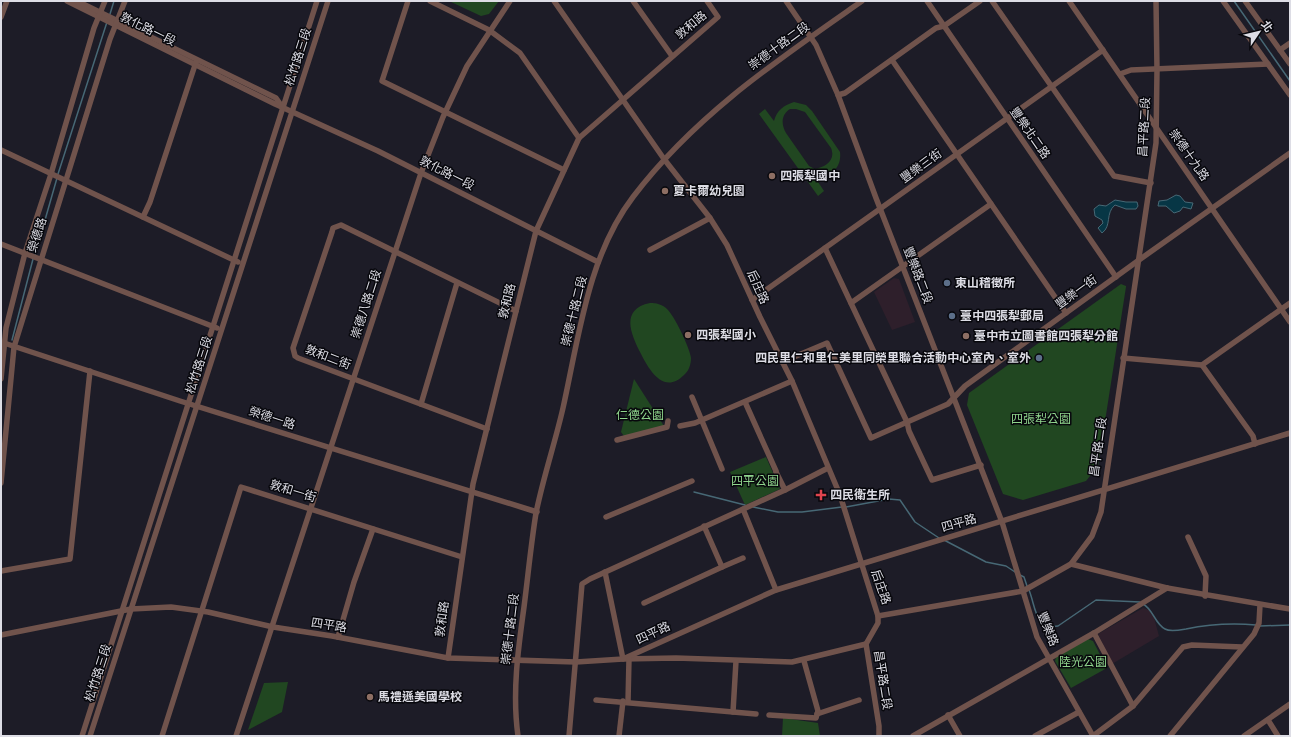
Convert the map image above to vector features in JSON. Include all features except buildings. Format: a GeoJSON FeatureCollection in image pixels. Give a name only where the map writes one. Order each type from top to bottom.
{"type":"FeatureCollection","features":[{"type":"Feature","properties":{"kind":"street"},"geometry":{"type":"LineString","coordinates":[[1,16],[7,1]]}},
{"type":"Feature","properties":{"kind":"street","name":"敦化路一段"},"geometry":{"type":"LineString","coordinates":[[67,1],[116,23],[283,108],[422,173],[598,262]]}},
{"type":"Feature","properties":{"kind":"street","name":"敦化路一段"},"geometry":{"type":"LineString","coordinates":[[77,1],[99,15]]}},
{"type":"Feature","properties":{"kind":"street","name":"榮德路"},"geometry":{"type":"LineString","coordinates":[[1,379],[3,343],[24,253],[51,174],[99,15],[105,1]]}},
{"type":"Feature","properties":{"kind":"street","name":"榮德路"},"geometry":{"type":"LineString","coordinates":[[1,483],[14,347],[116,23],[125,1]]}},
{"type":"Feature","properties":{"kind":"street","name":"松竹路三段"},"geometry":{"type":"LineString","coordinates":[[82,736],[317,1]]}},
{"type":"Feature","properties":{"kind":"street","name":"松竹路三段"},"geometry":{"type":"LineString","coordinates":[[90,736],[291,111],[328,1]]}},
{"type":"Feature","properties":{"kind":"street"},"geometry":{"type":"LineString","coordinates":[[408,1],[382,81],[564,170]]}},
{"type":"Feature","properties":{"kind":"street"},"geometry":{"type":"LineString","coordinates":[[430,1],[490,30],[520,53],[579,138]]}},
{"type":"Feature","properties":{"kind":"street","name":"崇德八路二段"},"geometry":{"type":"LineString","coordinates":[[236,736],[332,449],[353,378],[422,173],[467,66],[510,1]]}},
{"type":"Feature","properties":{"kind":"street","name":"后庄路"},"geometry":{"type":"LineString","coordinates":[[554,1],[622,100],[664,159],[710,218],[727,245],[792,381],[840,495],[878,616]]}},
{"type":"Feature","properties":{"kind":"street"},"geometry":{"type":"LineString","coordinates":[[633,1],[672,56]]}},
{"type":"Feature","properties":{"kind":"street","name":"敦和路"},"geometry":{"type":"LineString","coordinates":[[448,658],[472,492],[536,231],[579,138],[718,17],[707,1]]}},
{"type":"Feature","properties":{"kind":"street","name":"豐樂路二段"},"geometry":{"type":"LineString","coordinates":[[786,1],[816,45],[838,95],[880,209],[1002,522]]}},
{"type":"Feature","properties":{"kind":"street","name":"崇德十路二段"},"geometry":{"type":"LineString","coordinates":[[518,736],[516,724],[516,662],[537,512],[586,306],[598,262],[611,230],[633,197],[664,159],[725,100],[772,64],[862,1]]}},
{"type":"Feature","properties":{"kind":"street","name":"豐樂北二路"},"geometry":{"type":"LineString","coordinates":[[927,1],[1006,119],[1116,276]]}},
{"type":"Feature","properties":{"kind":"street"},"geometry":{"type":"LineString","coordinates":[[838,95],[845,93],[936,28],[944,26],[980,1]]}},
{"type":"Feature","properties":{"kind":"street"},"geometry":{"type":"LineString","coordinates":[[992,1],[1114,176],[1151,183]]}},
{"type":"Feature","properties":{"kind":"street","name":"崇德十九路"},"geometry":{"type":"LineString","coordinates":[[1069,1],[1290,322]]}},
{"type":"Feature","properties":{"kind":"street","name":"昌平路二段"},"geometry":{"type":"LineString","coordinates":[[879,736],[879,726],[866,644],[878,623],[878,616],[1023,591],[1071,564],[1092,536],[1101,512],[1103,490],[1156,143],[1156,1]]}},
{"type":"Feature","properties":{"kind":"street"},"geometry":{"type":"LineString","coordinates":[[1223,1],[1290,95]]}},
{"type":"Feature","properties":{"kind":"street"},"geometry":{"type":"LineString","coordinates":[[1245,1],[1290,64]]}},
{"type":"Feature","properties":{"kind":"street"},"geometry":{"type":"LineString","coordinates":[[1280,50],[1290,43]]}},
{"type":"Feature","properties":{"kind":"street","name":"豐樂三街"},"geometry":{"type":"LineString","coordinates":[[752,300],[1103,50]]}},
{"type":"Feature","properties":{"kind":"street"},"geometry":{"type":"LineString","coordinates":[[892,60],[1066,313]]}},
{"type":"Feature","properties":{"kind":"street"},"geometry":{"type":"LineString","coordinates":[[143,217],[150,202],[196,63]]}},
{"type":"Feature","properties":{"kind":"street"},"geometry":{"type":"LineString","coordinates":[[1120,74],[1131,70],[1268,64]]}},
{"type":"Feature","properties":{"kind":"street"},"geometry":{"type":"LineString","coordinates":[[1,150],[242,264]]}},
{"type":"Feature","properties":{"kind":"street","name":"豐樂一街"},"geometry":{"type":"LineString","coordinates":[[782,362],[827,344],[871,438],[948,404],[965,386],[1116,276],[1290,153]]}},
{"type":"Feature","properties":{"kind":"street"},"geometry":{"type":"LineString","coordinates":[[851,303],[992,204]]}},
{"type":"Feature","properties":{"kind":"street"},"geometry":{"type":"LineString","coordinates":[[650,250],[710,218]]}},
{"type":"Feature","properties":{"kind":"street","name":"敦和二街"},"geometry":{"type":"LineString","coordinates":[[395,252],[341,225],[334,228],[293,353],[298,358],[487,429]]}},
{"type":"Feature","properties":{"kind":"street"},"geometry":{"type":"LineString","coordinates":[[1,244],[222,329]]}},
{"type":"Feature","properties":{"kind":"street"},"geometry":{"type":"LineString","coordinates":[[825,248],[907,422],[909,431],[932,480],[980,465]]}},
{"type":"Feature","properties":{"kind":"street"},"geometry":{"type":"LineString","coordinates":[[395,252],[516,310]]}},
{"type":"Feature","properties":{"kind":"street"},"geometry":{"type":"LineString","coordinates":[[421,404],[458,282]]}},
{"type":"Feature","properties":{"kind":"street"},"geometry":{"type":"LineString","coordinates":[[1123,358],[1202,365],[1290,303]]}},
{"type":"Feature","properties":{"kind":"street","name":"榮德一路"},"geometry":{"type":"LineString","coordinates":[[3,343],[189,404],[537,512]]}},
{"type":"Feature","properties":{"kind":"street"},"geometry":{"type":"LineString","coordinates":[[1202,365],[1253,436],[1255,444]]}},
{"type":"Feature","properties":{"kind":"street"},"geometry":{"type":"LineString","coordinates":[[1,571],[70,559],[90,371]]}},
{"type":"Feature","properties":{"kind":"street"},"geometry":{"type":"LineString","coordinates":[[680,426],[702,420],[792,381]]}},
{"type":"Feature","properties":{"kind":"street"},"geometry":{"type":"LineString","coordinates":[[692,397],[722,469]]}},
{"type":"Feature","properties":{"kind":"street"},"geometry":{"type":"LineString","coordinates":[[745,402],[785,490]]}},
{"type":"Feature","properties":{"kind":"street"},"geometry":{"type":"LineString","coordinates":[[617,440],[667,427],[668,421]]}},
{"type":"Feature","properties":{"kind":"street","name":"四平路"},"geometry":{"type":"LineString","coordinates":[[1,635],[131,609],[171,607],[201,611],[273,627],[338,637],[448,658],[516,662],[576,662],[626,659],[776,590],[1290,433]]}},
{"type":"Feature","properties":{"kind":"street"},"geometry":{"type":"LineString","coordinates":[[569,736],[582,584],[590,578],[785,490],[828,468]]}},
{"type":"Feature","properties":{"kind":"street"},"geometry":{"type":"LineString","coordinates":[[606,517],[692,481]]}},
{"type":"Feature","properties":{"kind":"street","name":"敦和一街"},"geometry":{"type":"LineString","coordinates":[[201,611],[241,487],[462,557]]}},
{"type":"Feature","properties":{"kind":"street"},"geometry":{"type":"LineString","coordinates":[[743,509],[776,590]]}},
{"type":"Feature","properties":{"kind":"street","name":"豐樂路"},"geometry":{"type":"LineString","coordinates":[[1002,522],[1037,637],[1093,736]]}},
{"type":"Feature","properties":{"kind":"street"},"geometry":{"type":"LineString","coordinates":[[704,526],[722,567]]}},
{"type":"Feature","properties":{"kind":"street"},"geometry":{"type":"LineString","coordinates":[[338,637],[373,529]]}},
{"type":"Feature","properties":{"kind":"street"},"geometry":{"type":"LineString","coordinates":[[1188,537],[1206,576],[1205,596]]}},
{"type":"Feature","properties":{"kind":"street"},"geometry":{"type":"LineString","coordinates":[[644,603],[743,558]]}},
{"type":"Feature","properties":{"kind":"street"},"geometry":{"type":"LineString","coordinates":[[1071,564],[1205,596],[1290,609]]}},
{"type":"Feature","properties":{"kind":"street"},"geometry":{"type":"LineString","coordinates":[[605,572],[626,659],[625,702],[619,736]]}},
{"type":"Feature","properties":{"kind":"street"},"geometry":{"type":"LineString","coordinates":[[913,736],[1094,633],[1167,588]]}},
{"type":"Feature","properties":{"kind":"street"},"geometry":{"type":"LineString","coordinates":[[1170,736],[1254,634],[1259,623],[1260,605]]}},
{"type":"Feature","properties":{"kind":"street"},"geometry":{"type":"LineString","coordinates":[[162,736],[201,611]]}},
{"type":"Feature","properties":{"kind":"street"},"geometry":{"type":"LineString","coordinates":[[1094,633],[1133,706]]}},
{"type":"Feature","properties":{"kind":"street"},"geometry":{"type":"LineString","coordinates":[[626,659],[676,658],[792,662],[804,661],[866,644]]}},
{"type":"Feature","properties":{"kind":"street"},"geometry":{"type":"LineString","coordinates":[[1093,736],[1133,706],[1183,647],[1192,645],[1242,647]]}},
{"type":"Feature","properties":{"kind":"street"},"geometry":{"type":"LineString","coordinates":[[733,712],[736,661]]}},
{"type":"Feature","properties":{"kind":"street"},"geometry":{"type":"LineString","coordinates":[[804,661],[817,714]]}},
{"type":"Feature","properties":{"kind":"street"},"geometry":{"type":"LineString","coordinates":[[596,700],[756,714]]}},
{"type":"Feature","properties":{"kind":"street"},"geometry":{"type":"LineString","coordinates":[[769,715],[816,718],[817,714],[859,700]]}},
{"type":"Feature","properties":{"kind":"street"},"geometry":{"type":"LineString","coordinates":[[1244,736],[1290,704]]}},
{"type":"Feature","properties":{"kind":"street"},"geometry":{"type":"LineString","coordinates":[[1035,736],[1079,712]]}},
{"type":"Feature","properties":{"kind":"street"},"geometry":{"type":"LineString","coordinates":[[948,715],[960,736]]}},
{"type":"Feature","properties":{"kind":"street"},"geometry":{"type":"LineString","coordinates":[[1268,720],[1278,736]]}},
{"type":"Feature","properties":{"kind":"shaded area"},"geometry":{"type":"Polygon","coordinates":[[[894,278],[899,279],[915,322],[892,330],[874,292],[894,278]]]}},
{"type":"Feature","properties":{"kind":"shaded area"},"geometry":{"type":"Polygon","coordinates":[[[1143,608],[1150,610],[1153,614],[1159,636],[1112,664],[1098,634],[1143,608]]]}},
{"type":"Feature","properties":{"kind":"green space"},"geometry":{"type":"Polygon","coordinates":[[[449,1],[499,1],[489,14],[481,16],[449,1]]]}},
{"type":"Feature","properties":{"kind":"green space"},"geometry":{"type":"Polygon","coordinates":[[[794,102],[806,105],[812,111],[840,152],[839,163],[834,171],[826,176],[816,179],[824,191],[818,196],[759,114],[765,109],[774,121],[779,111],[794,102]],[[790,109],[783,117],[784,130],[809,166],[815,169],[823,167],[831,159],[831,148],[805,112],[790,109]]]}},
{"type":"Feature","properties":{"kind":"green space","name":"四張犁公園"},"geometry":{"type":"Polygon","coordinates":[[[1121,284],[1126,287],[1098,466],[1086,481],[1023,500],[1003,494],[967,405],[969,393],[1121,284]]]}},
{"type":"Feature","properties":{"kind":"green space"},"geometry":{"type":"Polygon","coordinates":[[[650,303],[661,305],[670,312],[690,353],[690,365],[686,373],[676,381],[669,383],[663,381],[652,372],[640,352],[631,330],[631,316],[641,306],[650,303]]]}},
{"type":"Feature","properties":{"kind":"green space","name":"仁德公園"},"geometry":{"type":"Polygon","coordinates":[[[634,379],[664,426],[624,436],[621,432],[634,379]]]}},
{"type":"Feature","properties":{"kind":"green space","name":"四平公園"},"geometry":{"type":"Polygon","coordinates":[[[766,457],[780,489],[745,505],[730,472],[766,457]]]}},
{"type":"Feature","properties":{"kind":"green space","name":"陸光公園"},"geometry":{"type":"Polygon","coordinates":[[[1088,639],[1093,641],[1107,668],[1071,688],[1055,661],[1056,657],[1088,639]]]}},
{"type":"Feature","properties":{"kind":"green space"},"geometry":{"type":"Polygon","coordinates":[[[288,682],[282,712],[248,730],[264,683],[288,682]]]}},
{"type":"Feature","properties":{"kind":"green space"},"geometry":{"type":"Polygon","coordinates":[[[783,718],[818,723],[820,736],[782,736],[783,718]]]}},
{"type":"Feature","properties":{"kind":"water"},"geometry":{"type":"Polygon","coordinates":[[[1176,195],[1180,196],[1185,202],[1193,203],[1191,209],[1183,207],[1180,211],[1174,213],[1166,206],[1158,206],[1159,201],[1167,200],[1176,195]]]}},
{"type":"Feature","properties":{"kind":"water"},"geometry":{"type":"Polygon","coordinates":[[[1115,200],[1137,202],[1138,206],[1136,209],[1126,209],[1115,205],[1110,212],[1107,227],[1102,233],[1098,228],[1103,223],[1102,220],[1095,216],[1094,209],[1099,205],[1106,206],[1115,200]]]}},
{"type":"Feature","properties":{"kind":"waterway"},"geometry":{"type":"LineString","coordinates":[[110,14],[114,1]]}},
{"type":"Feature","properties":{"kind":"waterway"},"geometry":{"type":"LineString","coordinates":[[1234,1],[1290,81]]}},
{"type":"Feature","properties":{"kind":"waterway"},"geometry":{"type":"LineString","coordinates":[[58,174],[107,22]]}},
{"type":"Feature","properties":{"kind":"waterway"},"geometry":{"type":"LineString","coordinates":[[35,255],[57,178]]}},
{"type":"Feature","properties":{"kind":"waterway"},"geometry":{"type":"LineString","coordinates":[[12,340],[33,259]]}},
{"type":"Feature","properties":{"kind":"waterway"},"geometry":{"type":"LineString","coordinates":[[694,492],[745,505]]}},
{"type":"Feature","properties":{"kind":"waterway"},"geometry":{"type":"LineString","coordinates":[[846,507],[889,499],[900,500],[915,522],[939,538]]}},
{"type":"Feature","properties":{"kind":"waterway"},"geometry":{"type":"LineString","coordinates":[[753,507],[778,512],[802,512],[842,507]]}},
{"type":"Feature","properties":{"kind":"waterway"},"geometry":{"type":"LineString","coordinates":[[944,540],[986,562],[1006,566],[1015,572]]}},
{"type":"Feature","properties":{"kind":"waterway"},"geometry":{"type":"LineString","coordinates":[[1020,575],[1024,577],[1027,586]]}},
{"type":"Feature","properties":{"kind":"waterway"},"geometry":{"type":"LineString","coordinates":[[1029,590],[1037,616],[1044,624],[1050,626],[1058,626],[1096,600],[1140,602]]}},
{"type":"Feature","properties":{"kind":"waterway"},"geometry":{"type":"LineString","coordinates":[[1143,604],[1149,609],[1162,627],[1170,630],[1221,624],[1256,625]]}},
{"type":"Feature","properties":{"kind":"waterway"},"geometry":{"type":"LineString","coordinates":[[1260,626],[1290,625]]}},
{"type":"Feature","properties":{"kind":"place","name":"四張犁國中"},"geometry":{"type":"Point","coordinates":[772,176]}},
{"type":"Feature","properties":{"kind":"place","name":"夏卡爾幼兒園"},"geometry":{"type":"Point","coordinates":[665,191]}},
{"type":"Feature","properties":{"kind":"place","name":"東山稽徵所"},"geometry":{"type":"Point","coordinates":[947,283]}},
{"type":"Feature","properties":{"kind":"place","name":"臺中四張犁郵局"},"geometry":{"type":"Point","coordinates":[952,316]}},
{"type":"Feature","properties":{"kind":"place","name":"四張犁國小"},"geometry":{"type":"Point","coordinates":[688,335]}},
{"type":"Feature","properties":{"kind":"place","name":"臺中市立圖書館四張犁分館"},"geometry":{"type":"Point","coordinates":[966,336]}},
{"type":"Feature","properties":{"kind":"place","name":"四民里仁和里仁美里同榮里聯合活動中心室內、室外"},"geometry":{"type":"Point","coordinates":[1039,358]}},
{"type":"Feature","properties":{"kind":"place","name":"四民衛生所"},"geometry":{"type":"Point","coordinates":[821,495]}},
{"type":"Feature","properties":{"kind":"place","name":"馬禮遜美國學校"},"geometry":{"type":"Point","coordinates":[370,697]}}]}
